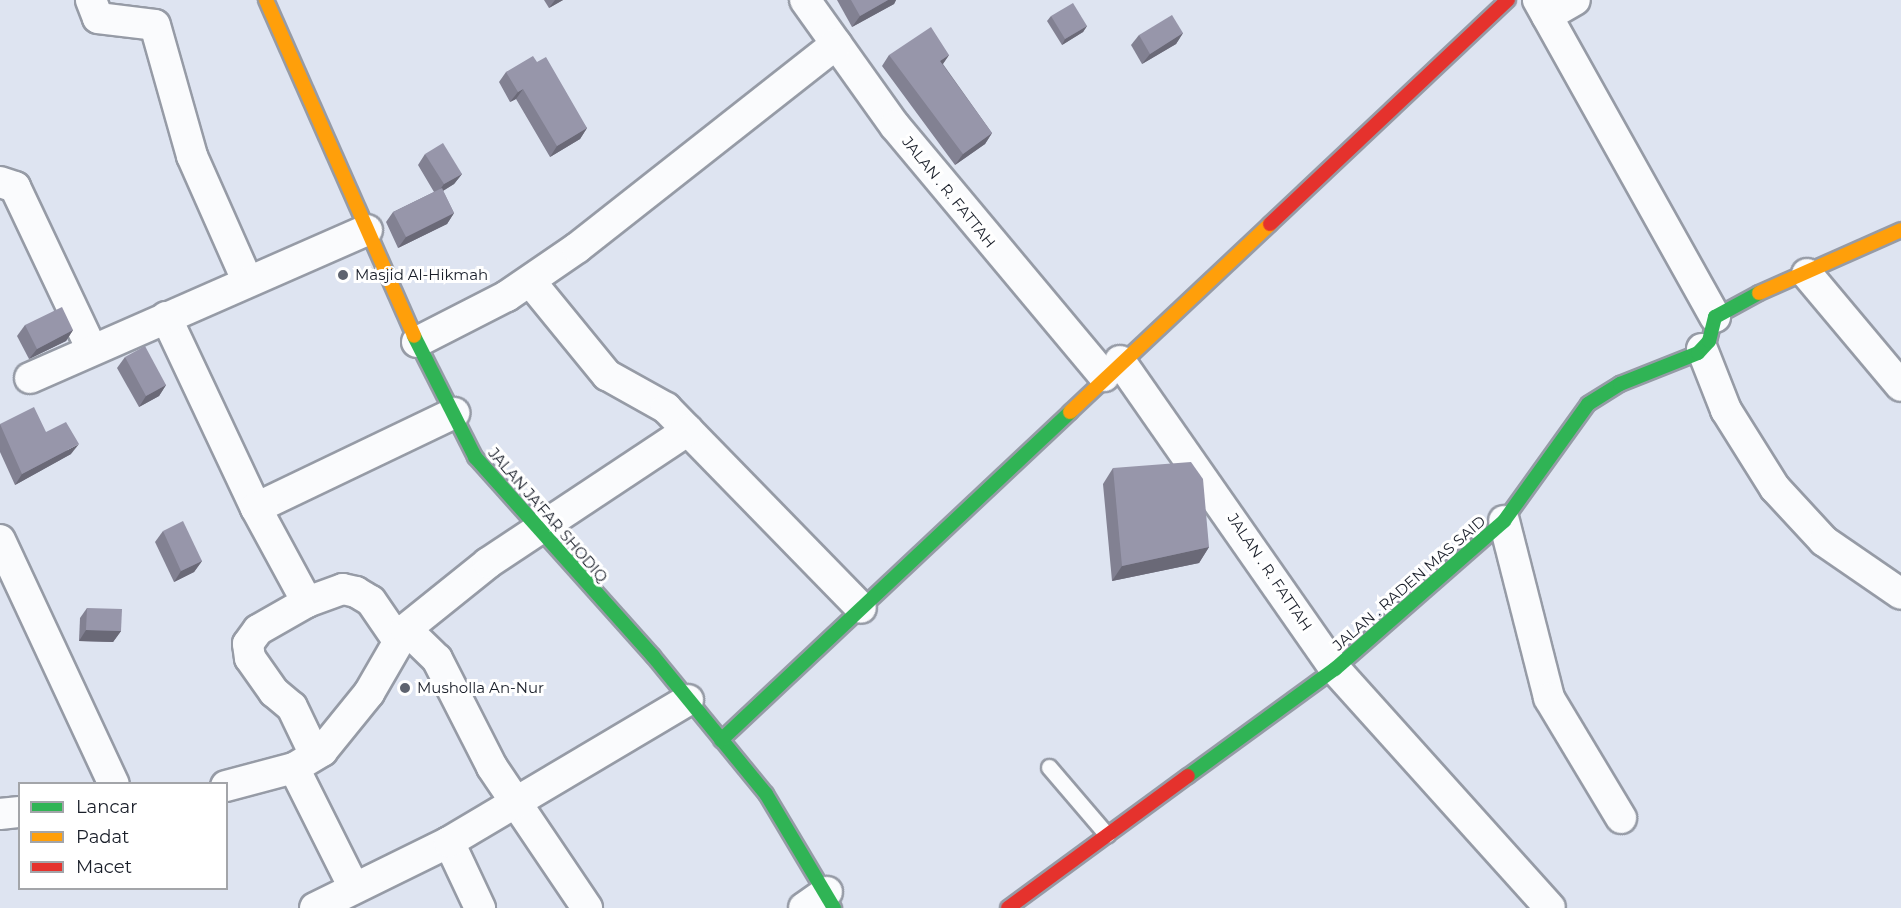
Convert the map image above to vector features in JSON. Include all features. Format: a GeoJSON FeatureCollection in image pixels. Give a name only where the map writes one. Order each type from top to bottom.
{"type":"FeatureCollection","features":[{"type":"Feature","properties":{"kind":"street"},"geometry":{"type":"LineString","coordinates":[[91,0],[98,18],[155,25],[192,156],[247,280]]}},
{"type":"Feature","properties":{"kind":"street","name":"JALAN JA'FAR SHODIQ"},"geometry":{"type":"LineString","coordinates":[[266,0],[417,342],[475,457],[688,700],[766,794],[822,903]]}},
{"type":"Feature","properties":{"kind":"street","name":"JALAN . R. FATTAH"},"geometry":{"type":"LineString","coordinates":[[805,0],[940,182],[1112,368],[1335,669],[1550,908]]}},
{"type":"Feature","properties":{"kind":"street"},"geometry":{"type":"LineString","coordinates":[[721,740],[1112,368],[1508,0]]}},
{"type":"Feature","properties":{"kind":"street"},"geometry":{"type":"LineString","coordinates":[[1575,0],[1542,8],[1715,317]]}},
{"type":"Feature","properties":{"kind":"street"},"geometry":{"type":"LineString","coordinates":[[417,342],[530,281],[836,44]]}},
{"type":"Feature","properties":{"kind":"street"},"geometry":{"type":"LineString","coordinates":[[0,182],[15,187],[91,348]]}},
{"type":"Feature","properties":{"kind":"street"},"geometry":{"type":"LineString","coordinates":[[30,378],[91,348],[367,230]]}},
{"type":"Feature","properties":{"kind":"street"},"geometry":{"type":"LineString","coordinates":[[1901,230],[1715,317],[1702,349],[1726,410],[1775,488],[1824,541],[1901,594]]}},
{"type":"Feature","properties":{"kind":"street"},"geometry":{"type":"LineString","coordinates":[[1807,274],[1901,386]]}},
{"type":"Feature","properties":{"kind":"street"},"geometry":{"type":"LineString","coordinates":[[530,281],[607,375],[666,408],[861,608]]}},
{"type":"Feature","properties":{"kind":"street"},"geometry":{"type":"LineString","coordinates":[[166,317],[256,508],[307,602]]}},
{"type":"Feature","properties":{"kind":"street","name":"JALAN . RADEN MAS SAID"},"geometry":{"type":"LineString","coordinates":[[1008,908],[1335,669],[1504,521],[1588,404],[1702,349]]}},
{"type":"Feature","properties":{"kind":"street"},"geometry":{"type":"LineString","coordinates":[[256,508],[454,413]]}},
{"type":"Feature","properties":{"kind":"street"},"geometry":{"type":"LineString","coordinates":[[228,785],[304,762],[369,693],[401,634],[488,563],[540,533],[688,430]]}},
{"type":"Feature","properties":{"kind":"street"},"geometry":{"type":"LineString","coordinates":[[1504,521],[1549,698],[1621,818]]}},
{"type":"Feature","properties":{"kind":"street"},"geometry":{"type":"LineString","coordinates":[[0,540],[114,782]]}},
{"type":"Feature","properties":{"kind":"street"},"geometry":{"type":"LineString","coordinates":[[354,888],[304,762],[292,707],[274,692],[250,658],[248,644],[258,630],[307,602],[343,590],[356,592],[371,601],[401,634],[437,659],[492,767],[587,908]]}},
{"type":"Feature","properties":{"kind":"street"},"geometry":{"type":"LineString","coordinates":[[315,908],[449,842],[688,700]]}},
{"type":"Feature","properties":{"kind":"street"},"geometry":{"type":"LineString","coordinates":[[0,814],[18,812]]}},
{"type":"Feature","properties":{"kind":"street"},"geometry":{"type":"LineString","coordinates":[[449,842],[480,908]]}},
{"type":"Feature","properties":{"kind":"lane"},"geometry":{"type":"LineString","coordinates":[[1049,767],[1107,835]]}},
{"type":"Feature","properties":{"kind":"building"},"geometry":{"type":"Polygon","coordinates":[[[851,0],[888,0],[860,16],[851,0]]]}},
{"type":"Feature","properties":{"kind":"building"},"geometry":{"type":"Polygon","coordinates":[[[1073,3],[1087,26],[1065,39],[1051,16],[1073,3]]]}},
{"type":"Feature","properties":{"kind":"building"},"geometry":{"type":"Polygon","coordinates":[[[1172,15],[1183,33],[1150,54],[1139,35],[1172,15]]]}},
{"type":"Feature","properties":{"kind":"building"},"geometry":{"type":"Polygon","coordinates":[[[931,27],[949,55],[940,61],[992,133],[963,154],[889,55],[931,27]]]}},
{"type":"Feature","properties":{"kind":"building"},"geometry":{"type":"Polygon","coordinates":[[[533,56],[537,62],[546,57],[587,128],[557,146],[523,89],[518,92],[506,72],[533,56]]]}},
{"type":"Feature","properties":{"kind":"building"},"geometry":{"type":"Polygon","coordinates":[[[443,143],[462,174],[444,184],[425,154],[443,143]]]}},
{"type":"Feature","properties":{"kind":"building"},"geometry":{"type":"Polygon","coordinates":[[[442,188],[454,213],[406,237],[393,212],[442,188]]]}},
{"type":"Feature","properties":{"kind":"building"},"geometry":{"type":"Polygon","coordinates":[[[62,307],[73,330],[37,349],[25,325],[62,307]]]}},
{"type":"Feature","properties":{"kind":"building"},"geometry":{"type":"Polygon","coordinates":[[[145,346],[166,385],[146,396],[125,357],[145,346]]]}},
{"type":"Feature","properties":{"kind":"building"},"geometry":{"type":"Polygon","coordinates":[[[34,407],[46,432],[66,422],[79,444],[22,474],[0,424],[34,407]]]}},
{"type":"Feature","properties":{"kind":"building"},"geometry":{"type":"Polygon","coordinates":[[[1191,462],[1203,479],[1209,547],[1122,566],[1113,468],[1191,462]]]}},
{"type":"Feature","properties":{"kind":"building"},"geometry":{"type":"Polygon","coordinates":[[[183,521],[202,561],[181,571],[163,531],[183,521]]]}},
{"type":"Feature","properties":{"kind":"building"},"geometry":{"type":"Polygon","coordinates":[[[87,608],[122,609],[121,631],[86,630],[87,608]]]}},
{"type":"Feature","properties":{"kind":"traffic: fast"},"geometry":{"type":"LineString","coordinates":[[1188,776],[1335,669],[1504,521],[1588,404],[1620,384],[1698,353],[1709,341],[1715,317],[1759,293]]}},
{"type":"Feature","properties":{"kind":"traffic: fast"},"geometry":{"type":"LineString","coordinates":[[414,336],[475,457],[653,656],[766,794],[834,908]]}},
{"type":"Feature","properties":{"kind":"traffic: fast"},"geometry":{"type":"LineString","coordinates":[[721,740],[1070,412]]}},
{"type":"Feature","properties":{"kind":"traffic: slow"},"geometry":{"type":"LineString","coordinates":[[266,0],[414,336]]}},
{"type":"Feature","properties":{"kind":"traffic: slow"},"geometry":{"type":"LineString","coordinates":[[1070,412],[1270,224]]}},
{"type":"Feature","properties":{"kind":"traffic: slow"},"geometry":{"type":"LineString","coordinates":[[1759,293],[1901,230]]}},
{"type":"Feature","properties":{"kind":"traffic: jam"},"geometry":{"type":"LineString","coordinates":[[1270,224],[1508,0]]}},
{"type":"Feature","properties":{"kind":"traffic: jam"},"geometry":{"type":"LineString","coordinates":[[1008,908],[1188,776]]}},
{"type":"Feature","properties":{"kind":"place","name":"Masjid Al-Hikmah"},"geometry":{"type":"Point","coordinates":[343,275]}},
{"type":"Feature","properties":{"kind":"place","name":"Musholla An-Nur"},"geometry":{"type":"Point","coordinates":[405,688]}}]}
